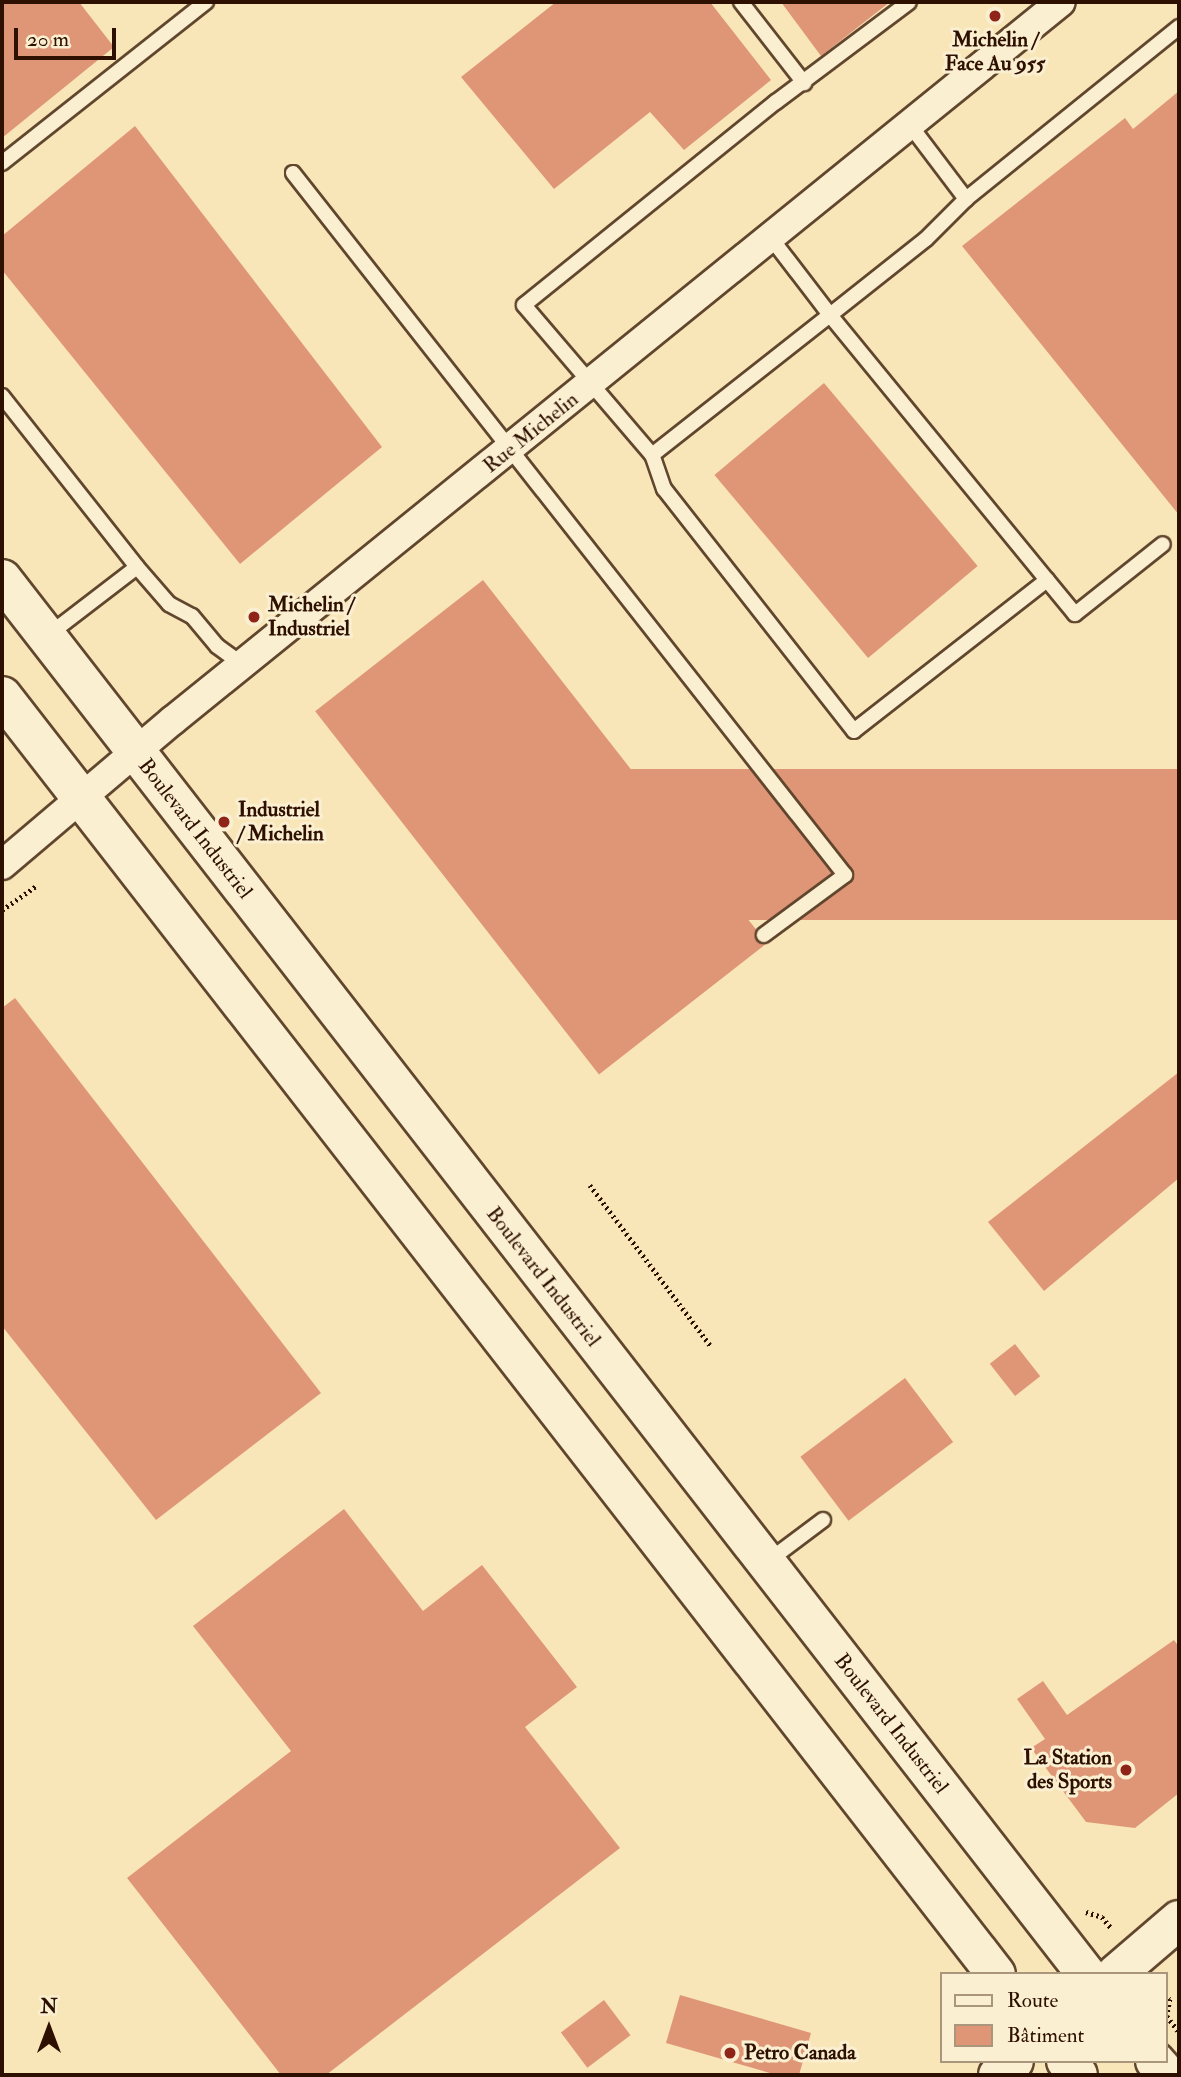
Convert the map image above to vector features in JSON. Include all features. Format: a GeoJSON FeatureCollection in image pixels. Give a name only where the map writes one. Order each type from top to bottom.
{"type":"FeatureCollection","features":[{"type":"Feature","properties":{"kind":"street","name":"Rue Michelin"},"geometry":{"type":"LineString","coordinates":[[2,865],[242,664],[771,238],[1055,3]]}},
{"type":"Feature","properties":{"kind":"street","name":"Boulevard Industriel"},"geometry":{"type":"LineString","coordinates":[[2,579],[1084,1972]]}},
{"type":"Feature","properties":{"kind":"street"},"geometry":{"type":"LineString","coordinates":[[2,696],[994,1972]]}},
{"type":"Feature","properties":{"kind":"street"},"geometry":{"type":"LineString","coordinates":[[1118,1972],[1179,1920]]}},
{"type":"Feature","properties":{"kind":"street"},"geometry":{"type":"LineString","coordinates":[[998,2075],[1012,2063]]}},
{"type":"Feature","properties":{"kind":"lane"},"geometry":{"type":"LineString","coordinates":[[2,163],[206,2]]}},
{"type":"Feature","properties":{"kind":"lane"},"geometry":{"type":"LineString","coordinates":[[741,2],[804,83]]}},
{"type":"Feature","properties":{"kind":"lane"},"geometry":{"type":"LineString","coordinates":[[909,2],[524,305],[652,455],[664,489],[854,731],[1047,580]]}},
{"type":"Feature","properties":{"kind":"lane"},"geometry":{"type":"LineString","coordinates":[[652,455],[926,239],[966,199],[1179,27]]}},
{"type":"Feature","properties":{"kind":"lane"},"geometry":{"type":"LineString","coordinates":[[909,125],[966,199]]}},
{"type":"Feature","properties":{"kind":"lane"},"geometry":{"type":"LineString","coordinates":[[293,173],[845,875],[764,935]]}},
{"type":"Feature","properties":{"kind":"lane"},"geometry":{"type":"LineString","coordinates":[[771,238],[830,315],[1075,614],[1163,544]]}},
{"type":"Feature","properties":{"kind":"lane"},"geometry":{"type":"LineString","coordinates":[[2,396],[169,604],[192,616],[217,646],[242,664]]}},
{"type":"Feature","properties":{"kind":"lane"},"geometry":{"type":"LineString","coordinates":[[46,637],[138,567]]}},
{"type":"Feature","properties":{"kind":"lane"},"geometry":{"type":"LineString","coordinates":[[766,1563],[823,1520]]}},
{"type":"Feature","properties":{"kind":"path"},"geometry":{"type":"LineString","coordinates":[[2,910],[36,886]]}},
{"type":"Feature","properties":{"kind":"path"},"geometry":{"type":"LineString","coordinates":[[590,1185],[711,1346]]}},
{"type":"Feature","properties":{"kind":"path"},"geometry":{"type":"LineString","coordinates":[[1167,1997],[1170,1999],[1167,2016],[1179,2032]]}},
{"type":"Feature","properties":{"kind":"building"},"geometry":{"type":"Polygon","coordinates":[[[2,2],[79,2],[114,47],[2,138],[2,2]]]}},
{"type":"Feature","properties":{"kind":"building"},"geometry":{"type":"Polygon","coordinates":[[[556,2],[710,2],[771,80],[684,150],[650,112],[554,189],[461,77],[556,2]]]}},
{"type":"Feature","properties":{"kind":"building"},"geometry":{"type":"Polygon","coordinates":[[[781,2],[890,2],[821,56],[781,2]]]}},
{"type":"Feature","properties":{"kind":"building"},"geometry":{"type":"Polygon","coordinates":[[[1179,91],[1179,515],[962,246],[1125,118],[1133,129],[1179,91]]]}},
{"type":"Feature","properties":{"kind":"building"},"geometry":{"type":"Polygon","coordinates":[[[135,126],[382,447],[240,564],[2,270],[2,236],[135,126]]]}},
{"type":"Feature","properties":{"kind":"building"},"geometry":{"type":"Polygon","coordinates":[[[824,383],[978,566],[868,658],[714,475],[824,383]]]}},
{"type":"Feature","properties":{"kind":"building"},"geometry":{"type":"Polygon","coordinates":[[[483,580],[767,943],[599,1074],[315,711],[483,580]]]}},
{"type":"Feature","properties":{"kind":"building"},"geometry":{"type":"Polygon","coordinates":[[[492,769],[1179,769],[1179,920],[492,920],[492,769]]]}},
{"type":"Feature","properties":{"kind":"building"},"geometry":{"type":"Polygon","coordinates":[[[15,998],[321,1393],[156,1520],[2,1326],[2,1008],[15,998]]]}},
{"type":"Feature","properties":{"kind":"building"},"geometry":{"type":"Polygon","coordinates":[[[1179,1072],[1179,1178],[1044,1291],[988,1222],[1179,1072]]]}},
{"type":"Feature","properties":{"kind":"building"},"geometry":{"type":"Polygon","coordinates":[[[1015,1344],[1040,1376],[1015,1396],[990,1364],[1015,1344]]]}},
{"type":"Feature","properties":{"kind":"building"},"geometry":{"type":"Polygon","coordinates":[[[905,1378],[953,1442],[849,1521],[800,1457],[905,1378]]]}},
{"type":"Feature","properties":{"kind":"building"},"geometry":{"type":"Polygon","coordinates":[[[344,1509],[423,1611],[482,1565],[577,1687],[525,1727],[620,1848],[326,2075],[281,2075],[127,1878],[291,1751],[193,1626],[344,1509]]]}},
{"type":"Feature","properties":{"kind":"building"},"geometry":{"type":"Polygon","coordinates":[[[1174,1640],[1179,1647],[1179,1793],[1135,1828],[1086,1822],[1031,1748],[1045,1739],[1017,1699],[1043,1681],[1067,1715],[1174,1640]]]}},
{"type":"Feature","properties":{"kind":"building"},"geometry":{"type":"Polygon","coordinates":[[[680,1995],[811,2033],[799,2075],[777,2075],[666,2043],[680,1995]]]}},
{"type":"Feature","properties":{"kind":"building"},"geometry":{"type":"Polygon","coordinates":[[[604,2000],[630,2035],[587,2068],[561,2032],[604,2000]]]}},
{"type":"Feature","properties":{"kind":"place","name":"Michelin / Face Au 955"},"geometry":{"type":"Point","coordinates":[995,16]}},
{"type":"Feature","properties":{"kind":"place","name":"Michelin / Industriel"},"geometry":{"type":"Point","coordinates":[254,617]}},
{"type":"Feature","properties":{"kind":"place","name":"Industriel / Michelin"},"geometry":{"type":"Point","coordinates":[224,822]}},
{"type":"Feature","properties":{"kind":"place","name":"La Station des Sports"},"geometry":{"type":"Point","coordinates":[1126,1770]}},
{"type":"Feature","properties":{"kind":"place","name":"Petro Canada"},"geometry":{"type":"Point","coordinates":[730,2053]}}]}
